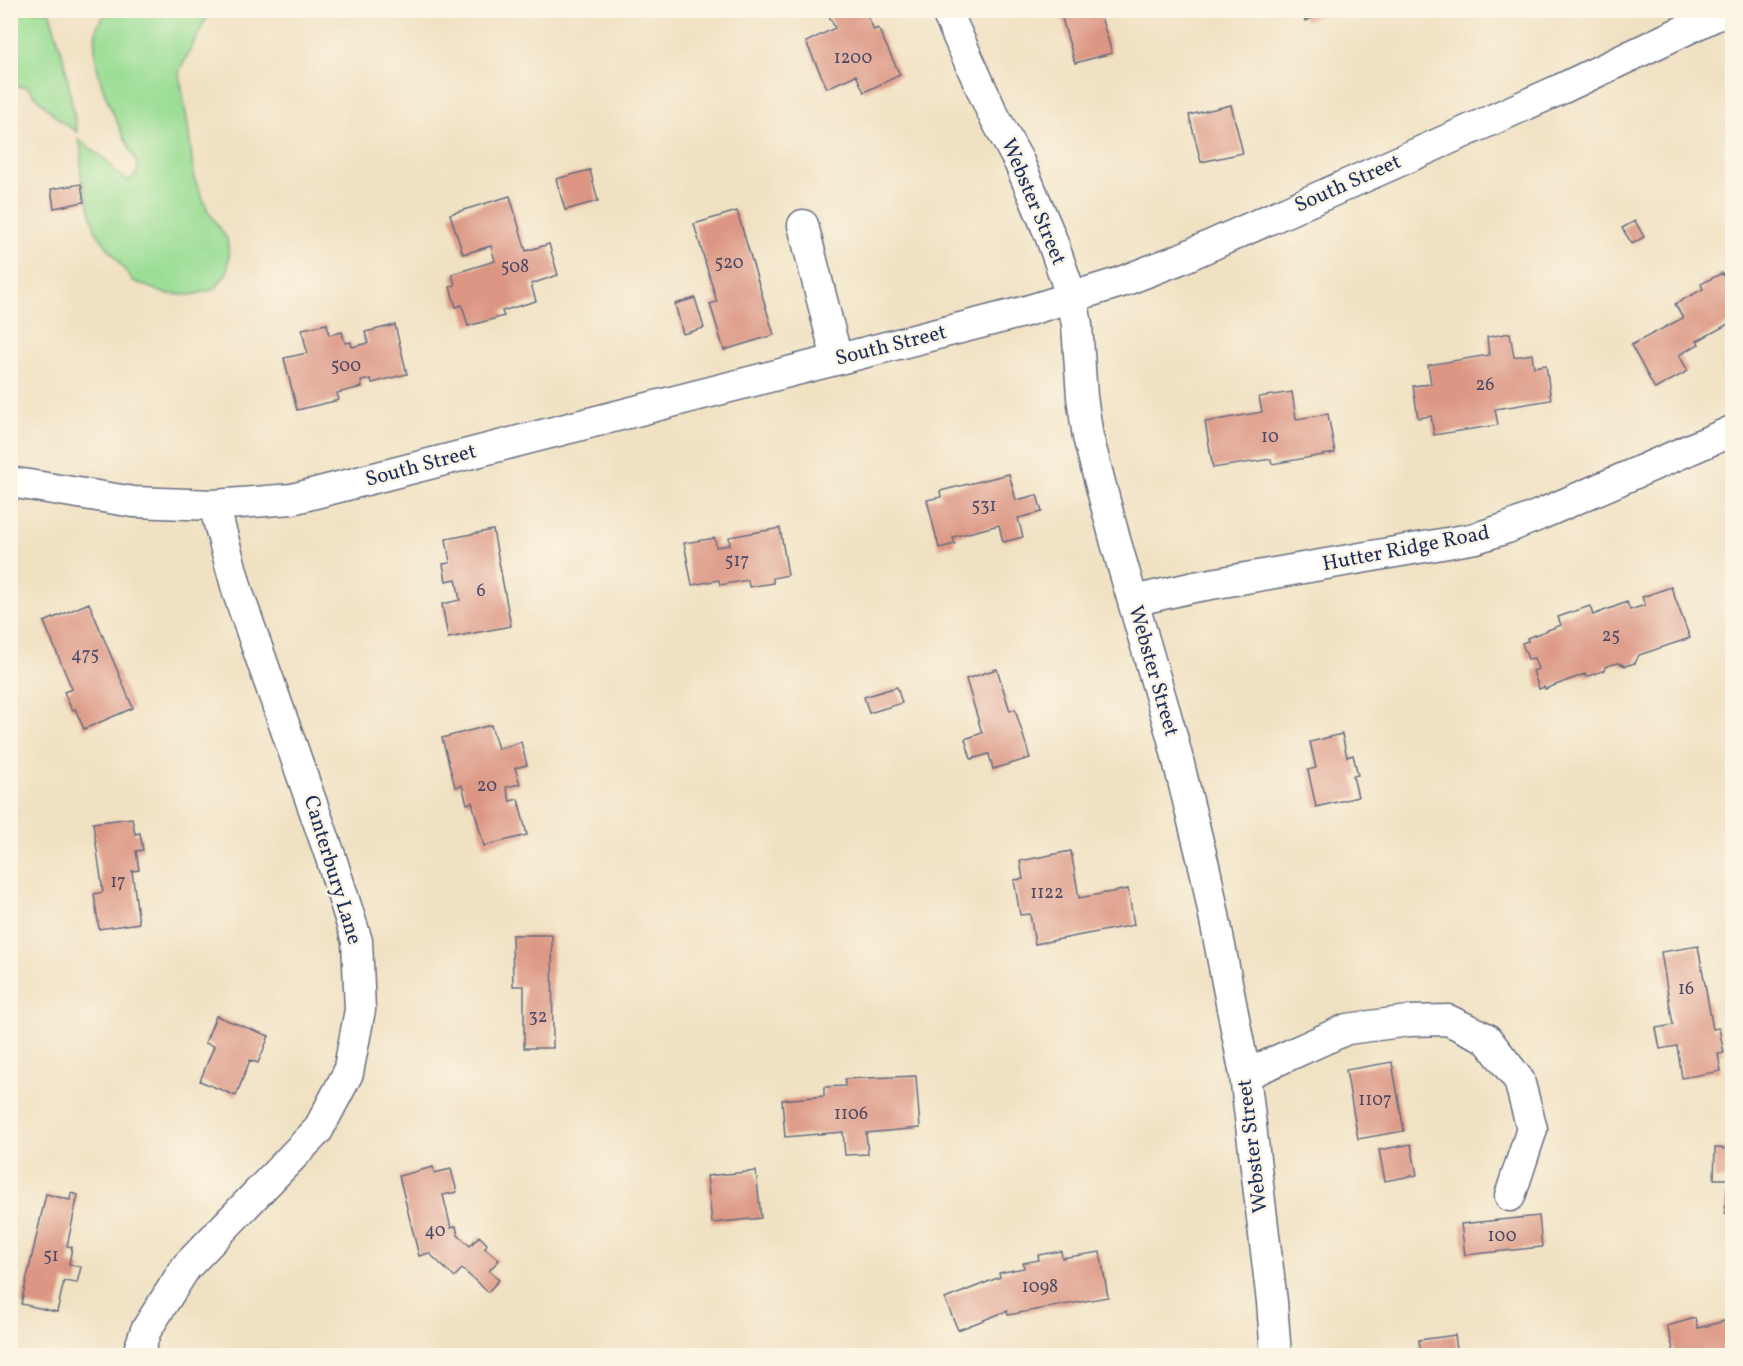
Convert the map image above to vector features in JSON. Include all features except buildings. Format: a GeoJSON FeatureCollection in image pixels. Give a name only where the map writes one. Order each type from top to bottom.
{"type":"FeatureCollection","features":[{"type":"Feature","properties":{"kind":"street","name":"Webster Street"},"geometry":{"type":"LineString","coordinates":[[946,10],[1019,162],[1063,268],[1072,298],[1077,325],[1082,397],[1088,437],[1173,736],[1206,874],[1245,1075],[1272,1302],[1276,1356]]}},
{"type":"Feature","properties":{"kind":"street","name":"South Street"},"geometry":{"type":"LineString","coordinates":[[10,482],[134,502],[214,505],[292,499],[1012,315],[1118,283],[1180,259],[1550,94],[1727,10]]}},
{"type":"Feature","properties":{"kind":"street"},"geometry":{"type":"LineString","coordinates":[[803,225],[837,359]]}},
{"type":"Feature","properties":{"kind":"street","name":"Hutter Ridge Road"},"geometry":{"type":"LineString","coordinates":[[1133,601],[1194,587],[1476,538],[1539,515],[1732,430]]}},
{"type":"Feature","properties":{"kind":"street","name":"Canterbury Lane"},"geometry":{"type":"LineString","coordinates":[[138,1356],[146,1330],[186,1267],[318,1130],[348,1073],[360,1010],[357,941],[331,858],[238,593],[214,505]]}},
{"type":"Feature","properties":{"kind":"street"},"geometry":{"type":"LineString","coordinates":[[1245,1075],[1347,1029],[1409,1021],[1448,1020],[1486,1038],[1519,1080],[1532,1129],[1510,1196]]}},
{"type":"Feature","properties":{"kind":"green space"},"geometry":{"type":"Polygon","coordinates":[[[11,10],[49,11],[64,60],[77,132],[58,119],[27,87],[11,86],[11,10]]]}},
{"type":"Feature","properties":{"kind":"green space"},"geometry":{"type":"Polygon","coordinates":[[[109,11],[210,11],[179,72],[194,178],[208,211],[227,239],[229,257],[227,273],[215,289],[191,295],[166,294],[133,281],[96,232],[81,176],[81,149],[78,140],[104,158],[118,174],[129,181],[137,173],[138,166],[106,97],[96,60],[95,42],[98,25],[109,11]]]}}]}
